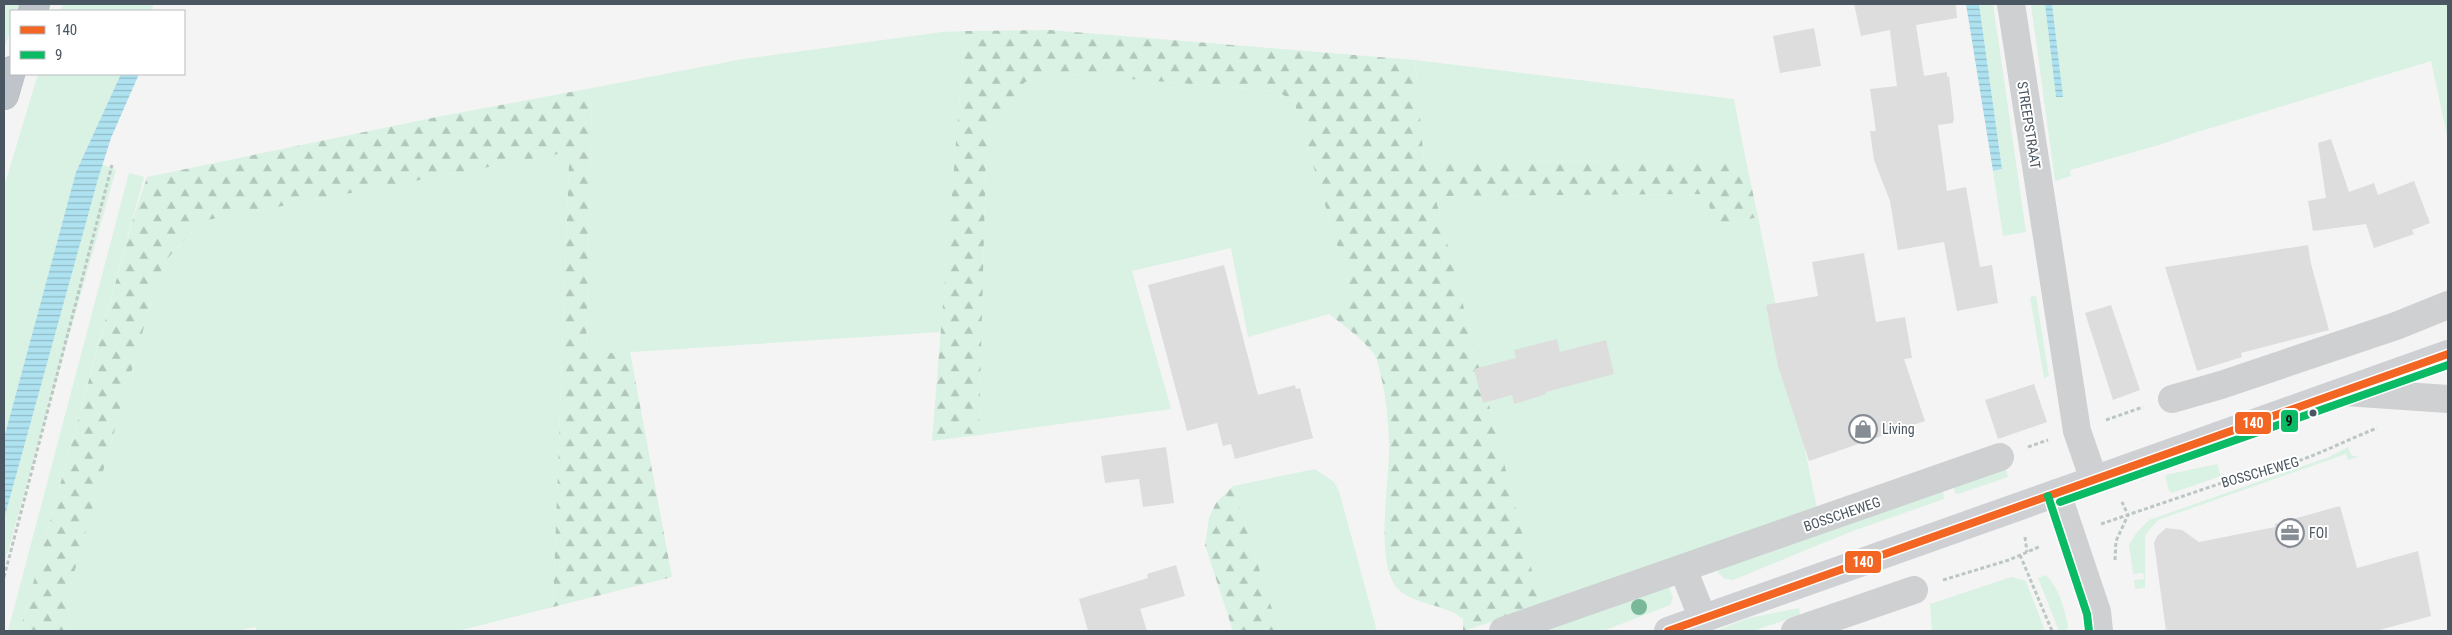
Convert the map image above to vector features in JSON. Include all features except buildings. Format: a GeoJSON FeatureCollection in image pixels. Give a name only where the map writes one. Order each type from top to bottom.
{"type":"FeatureCollection","features":[{"type":"Feature","properties":{"kind":"highway"},"geometry":{"type":"LineString","coordinates":[[4,94],[10,74]]}},
{"type":"Feature","properties":{"kind":"main road"},"geometry":{"type":"LineString","coordinates":[[1675,630],[2448,354]]}},
{"type":"Feature","properties":{"kind":"street","name":"STREEPSTRAAT"},"geometry":{"type":"LineString","coordinates":[[2011,4],[2078,431],[2094,480]]}},
{"type":"Feature","properties":{"kind":"street"},"geometry":{"type":"LineString","coordinates":[[2172,399],[2221,385],[2396,326],[2448,305]]}},
{"type":"Feature","properties":{"kind":"street"},"geometry":{"type":"LineString","coordinates":[[2345,392],[2448,399]]}},
{"type":"Feature","properties":{"kind":"street","name":"BOSSCHEWEG"},"geometry":{"type":"LineString","coordinates":[[1503,631],[2012,453]]}},
{"type":"Feature","properties":{"kind":"street"},"geometry":{"type":"LineString","coordinates":[[2057,493],[2097,612],[2099,631]]}},
{"type":"Feature","properties":{"kind":"street"},"geometry":{"type":"LineString","coordinates":[[1683,568],[1703,619]]}},
{"type":"Feature","properties":{"kind":"street"},"geometry":{"type":"LineString","coordinates":[[1795,631],[1914,590]]}},
{"type":"Feature","properties":{"kind":"path"},"geometry":{"type":"LineString","coordinates":[[4,577],[112,165]]}},
{"type":"Feature","properties":{"kind":"path"},"geometry":{"type":"LineString","coordinates":[[2103,421],[2172,399]]}},
{"type":"Feature","properties":{"kind":"path","name":"BOSSCHEWEG"},"geometry":{"type":"LineString","coordinates":[[2072,535],[2251,472],[2277,469],[2315,456],[2383,425]]}},
{"type":"Feature","properties":{"kind":"path"},"geometry":{"type":"LineString","coordinates":[[2012,453],[2051,438]]}},
{"type":"Feature","properties":{"kind":"path"},"geometry":{"type":"LineString","coordinates":[[1976,569],[2027,552]]}},
{"type":"Feature","properties":{"kind":"path"},"geometry":{"type":"LineString","coordinates":[[2020,555],[2052,631]]}},
{"type":"Feature","properties":{"kind":"green space"},"geometry":{"type":"Polygon","coordinates":[[[4,4],[20,4],[18,10],[10,10],[10,32],[4,50],[4,4]]]}},
{"type":"Feature","properties":{"kind":"green space"},"geometry":{"type":"Polygon","coordinates":[[[63,4],[154,4],[151,10],[60,10],[63,4]]]}},
{"type":"Feature","properties":{"kind":"green space"},"geometry":{"type":"Polygon","coordinates":[[[1979,4],[1993,4],[2026,232],[2003,236],[1993,171],[2002,169],[1979,4]]]}},
{"type":"Feature","properties":{"kind":"green space"},"geometry":{"type":"Polygon","coordinates":[[[2031,4],[2045,4],[2056,97],[2062,97],[2052,4],[2448,4],[2448,140],[2431,61],[2159,145],[2070,170],[2071,176],[2055,181],[2031,4]]]}},
{"type":"Feature","properties":{"kind":"green space"},"geometry":{"type":"Polygon","coordinates":[[[1050,30],[1415,60],[1424,162],[1746,161],[1758,217],[1715,227],[1706,194],[1435,196],[1541,606],[1463,631],[1463,619],[1448,610],[1405,595],[1398,589],[1391,577],[1386,560],[1385,540],[1389,440],[1381,376],[1374,354],[1369,348],[1353,332],[1329,314],[1353,298],[1294,101],[1276,91],[1058,73],[1025,82],[993,123],[986,155],[979,435],[932,441],[965,31],[1050,30]]]}},
{"type":"Feature","properties":{"kind":"green space"},"geometry":{"type":"Polygon","coordinates":[[[965,31],[941,332],[586,355],[592,88],[743,59],[942,32],[965,31]]]}},
{"type":"Feature","properties":{"kind":"green space"},"geometry":{"type":"Polygon","coordinates":[[[1415,60],[1734,99],[1746,161],[1424,162],[1415,60]]]}},
{"type":"Feature","properties":{"kind":"green space"},"geometry":{"type":"Polygon","coordinates":[[[1058,73],[1276,91],[1294,101],[1353,298],[1329,314],[1248,337],[1231,248],[1132,271],[1171,409],[979,435],[986,155],[993,123],[1025,82],[1058,73]]]}},
{"type":"Feature","properties":{"kind":"green space"},"geometry":{"type":"Polygon","coordinates":[[[38,75],[121,75],[76,172],[4,438],[4,187],[38,75]]]}},
{"type":"Feature","properties":{"kind":"green space"},"geometry":{"type":"Polygon","coordinates":[[[592,88],[586,354],[630,352],[672,577],[553,607],[569,162],[567,156],[558,154],[202,221],[165,261],[154,292],[67,598],[71,631],[20,631],[133,219],[147,177],[442,116],[592,88]]]}},
{"type":"Feature","properties":{"kind":"green space"},"geometry":{"type":"Polygon","coordinates":[[[558,154],[567,156],[569,162],[553,607],[458,631],[257,631],[255,627],[237,631],[71,631],[67,598],[154,292],[165,261],[202,221],[558,154]]]}},
{"type":"Feature","properties":{"kind":"green space"},"geometry":{"type":"Polygon","coordinates":[[[102,164],[116,170],[4,565],[4,519],[102,164]]]}},
{"type":"Feature","properties":{"kind":"green space"},"geometry":{"type":"Polygon","coordinates":[[[129,173],[144,177],[20,631],[8,631],[129,173]]]}},
{"type":"Feature","properties":{"kind":"green space"},"geometry":{"type":"Polygon","coordinates":[[[1706,194],[1715,227],[1758,217],[1818,514],[1541,606],[1435,196],[1706,194]]]}},
{"type":"Feature","properties":{"kind":"green space"},"geometry":{"type":"Polygon","coordinates":[[[2036,296],[2049,376],[2044,378],[2030,297],[2036,296]]]}},
{"type":"Feature","properties":{"kind":"green space"},"geometry":{"type":"Polygon","coordinates":[[[2348,447],[2352,456],[2360,456],[2348,460],[2346,454],[2158,520],[2145,535],[2145,588],[2135,589],[2134,580],[2144,579],[2143,573],[2133,574],[2129,545],[2137,532],[2149,520],[2329,457],[2348,447]]]}},
{"type":"Feature","properties":{"kind":"green space"},"geometry":{"type":"Polygon","coordinates":[[[2005,464],[2008,477],[1958,494],[1955,493],[1954,487],[2005,464]]]}},
{"type":"Feature","properties":{"kind":"green space"},"geometry":{"type":"Polygon","coordinates":[[[2217,464],[2221,476],[2172,493],[2169,491],[2165,475],[2217,464]]]}},
{"type":"Feature","properties":{"kind":"green space"},"geometry":{"type":"Polygon","coordinates":[[[1315,469],[1334,482],[1339,491],[1377,631],[1279,631],[1233,486],[1315,469]]]}},
{"type":"Feature","properties":{"kind":"green space"},"geometry":{"type":"Polygon","coordinates":[[[1233,486],[1279,631],[1233,631],[1205,545],[1209,518],[1216,503],[1233,486]]]}},
{"type":"Feature","properties":{"kind":"green space"},"geometry":{"type":"Polygon","coordinates":[[[1943,491],[1944,499],[1850,532],[1733,580],[1725,579],[1718,573],[1718,570],[1943,491]]]}},
{"type":"Feature","properties":{"kind":"green space"},"geometry":{"type":"Polygon","coordinates":[[[2046,575],[2061,599],[2068,627],[2066,631],[2059,631],[2038,578],[2046,575]]]}},
{"type":"Feature","properties":{"kind":"green space"},"geometry":{"type":"Polygon","coordinates":[[[2011,577],[2026,581],[2045,631],[1932,631],[1930,604],[2011,577]]]}},
{"type":"Feature","properties":{"kind":"green space"},"geometry":{"type":"Polygon","coordinates":[[[1669,587],[1673,598],[1670,605],[1603,631],[1539,631],[1669,587]]]}},
{"type":"Feature","properties":{"kind":"green space"},"geometry":{"type":"Polygon","coordinates":[[[1799,608],[1800,615],[1753,631],[1715,631],[1749,618],[1799,608]]]}},
{"type":"Feature","properties":{"kind":"water"},"geometry":{"type":"Polygon","coordinates":[[[1966,4],[1979,4],[2002,169],[1993,171],[1966,4]]]}},
{"type":"Feature","properties":{"kind":"water"},"geometry":{"type":"Polygon","coordinates":[[[2045,4],[2052,4],[2063,97],[2056,97],[2045,4]]]}},
{"type":"Feature","properties":{"kind":"water"},"geometry":{"type":"Polygon","coordinates":[[[121,75],[139,75],[111,138],[98,179],[4,519],[4,438],[76,172],[121,75]]]}},
{"type":"Feature","properties":{"kind":"transit line","name":"140"},"geometry":{"type":"LineString","coordinates":[[1668,631],[2448,354]]}},
{"type":"Feature","properties":{"kind":"transit line","name":"9"},"geometry":{"type":"LineString","coordinates":[[2060,502],[2448,365]]}},
{"type":"Feature","properties":{"kind":"transit line","name":"9"},"geometry":{"type":"LineString","coordinates":[[2048,496],[2087,614],[2089,631]]}},
{"type":"Feature","properties":{"kind":"place","name":"Living"},"geometry":{"type":"Point","coordinates":[1863,429]}},
{"type":"Feature","properties":{"kind":"place","name":"FOI"},"geometry":{"type":"Point","coordinates":[2290,533]}}]}
